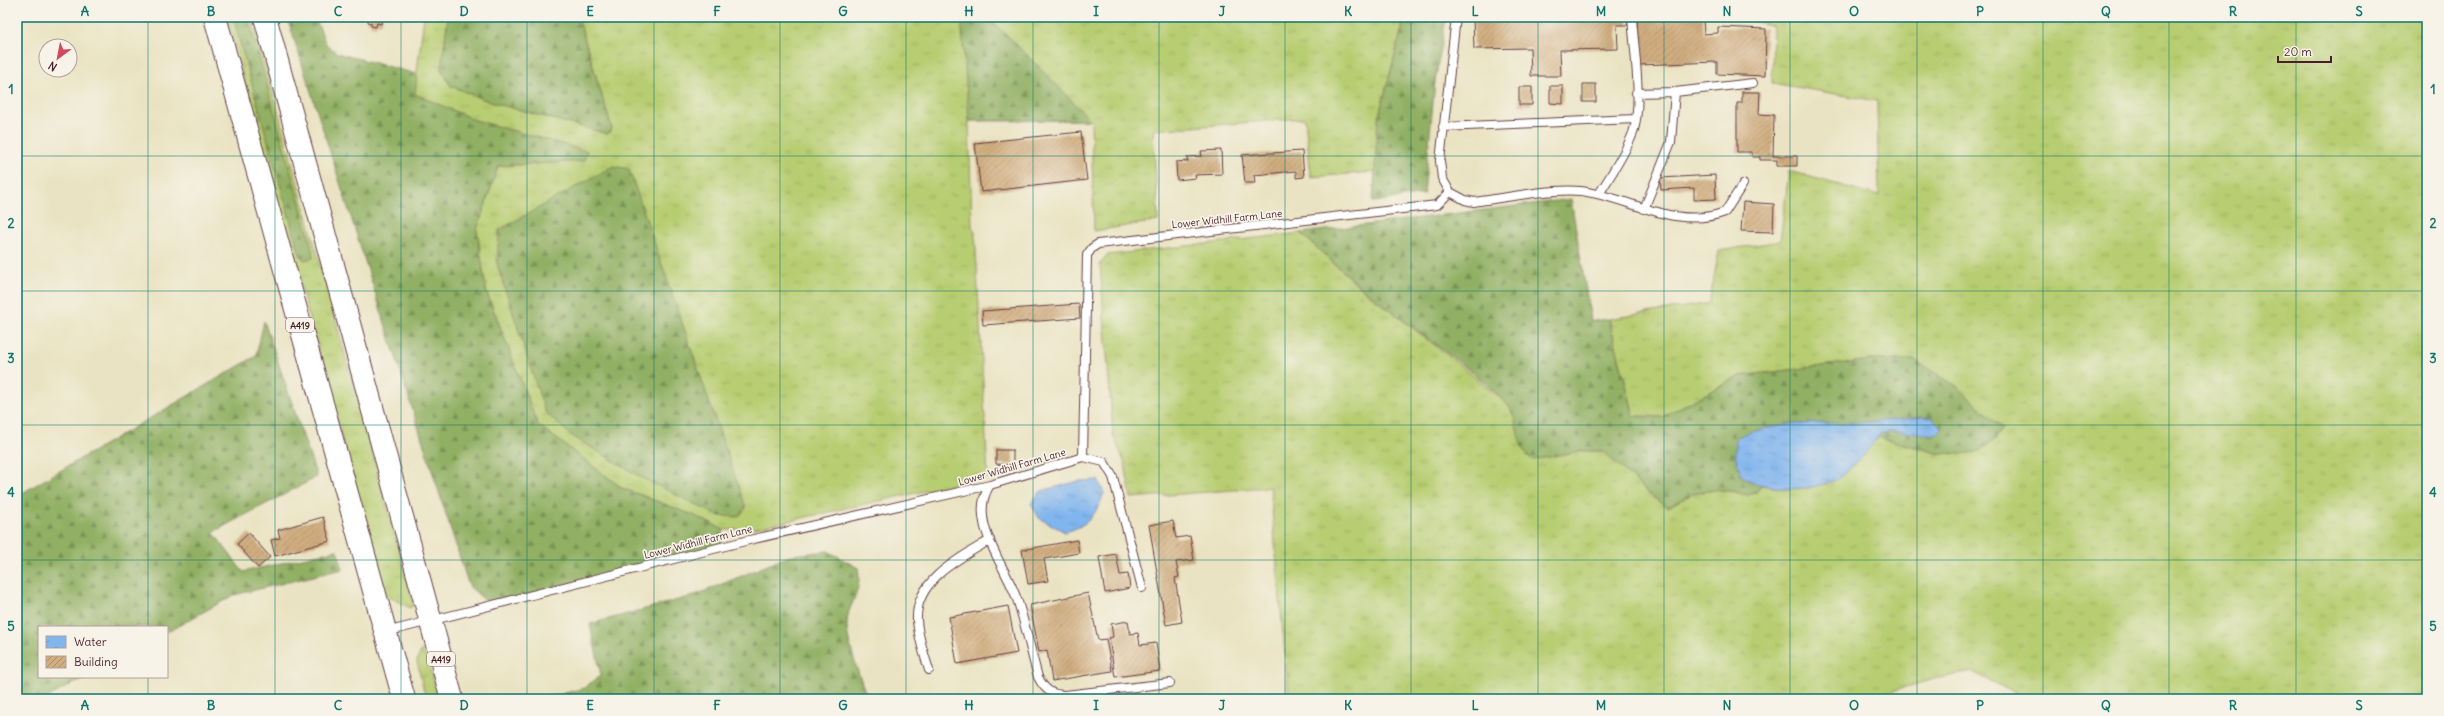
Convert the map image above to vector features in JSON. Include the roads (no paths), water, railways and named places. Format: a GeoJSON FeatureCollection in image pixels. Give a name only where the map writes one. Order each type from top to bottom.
{"type":"FeatureCollection","features":[{"type":"Feature","properties":{"kind":"highway","name":"A419"},"geometry":{"type":"LineString","coordinates":[[215,17],[404,699]]}},
{"type":"Feature","properties":{"kind":"highway","name":"A419"},"geometry":{"type":"LineString","coordinates":[[265,17],[452,699]]}},
{"type":"Feature","properties":{"kind":"lane"},"geometry":{"type":"LineString","coordinates":[[1456,17],[1440,160],[1442,178],[1450,192],[1464,200],[1474,202],[1563,191],[1598,194],[1644,209],[1684,217],[1717,215],[1730,207],[1743,184]]}},
{"type":"Feature","properties":{"kind":"lane"},"geometry":{"type":"LineString","coordinates":[[1598,194],[1624,151],[1636,119],[1632,17]]}},
{"type":"Feature","properties":{"kind":"lane"},"geometry":{"type":"LineString","coordinates":[[1636,93],[1675,92],[1752,83]]}},
{"type":"Feature","properties":{"kind":"lane"},"geometry":{"type":"LineString","coordinates":[[1644,209],[1671,142],[1675,92]]}},
{"type":"Feature","properties":{"kind":"lane"},"geometry":{"type":"LineString","coordinates":[[1443,127],[1636,119]]}},
{"type":"Feature","properties":{"kind":"lane","name":"Lower Widhill Farm Lane"},"geometry":{"type":"LineString","coordinates":[[386,632],[430,619],[745,541],[990,485],[1083,457],[1085,295],[1087,255],[1092,248],[1098,244],[1121,240],[1310,221],[1437,204],[1450,192]]}},
{"type":"Feature","properties":{"kind":"lane"},"geometry":{"type":"LineString","coordinates":[[1083,457],[1104,462],[1113,477],[1142,588]]}},
{"type":"Feature","properties":{"kind":"lane"},"geometry":{"type":"LineString","coordinates":[[990,485],[983,495],[981,506],[990,540],[1018,601],[1038,677],[1044,688],[1057,695],[1065,695],[1170,683]]}},
{"type":"Feature","properties":{"kind":"lane"},"geometry":{"type":"LineString","coordinates":[[929,670],[917,618],[923,593],[940,573],[990,540]]}},
{"type":"Feature","properties":{"kind":"water"},"geometry":{"type":"Polygon","coordinates":[[[1922,417],[1932,418],[1942,428],[1940,432],[1936,435],[1892,431],[1880,434],[1863,456],[1841,477],[1829,483],[1808,488],[1784,489],[1754,483],[1742,476],[1735,456],[1736,440],[1740,436],[1751,431],[1791,424],[1873,422],[1922,417]]]}},
{"type":"Feature","properties":{"kind":"water"},"geometry":{"type":"Polygon","coordinates":[[[1098,480],[1104,493],[1094,514],[1086,523],[1065,532],[1039,518],[1031,503],[1041,491],[1079,481],[1098,480]]]}}]}
